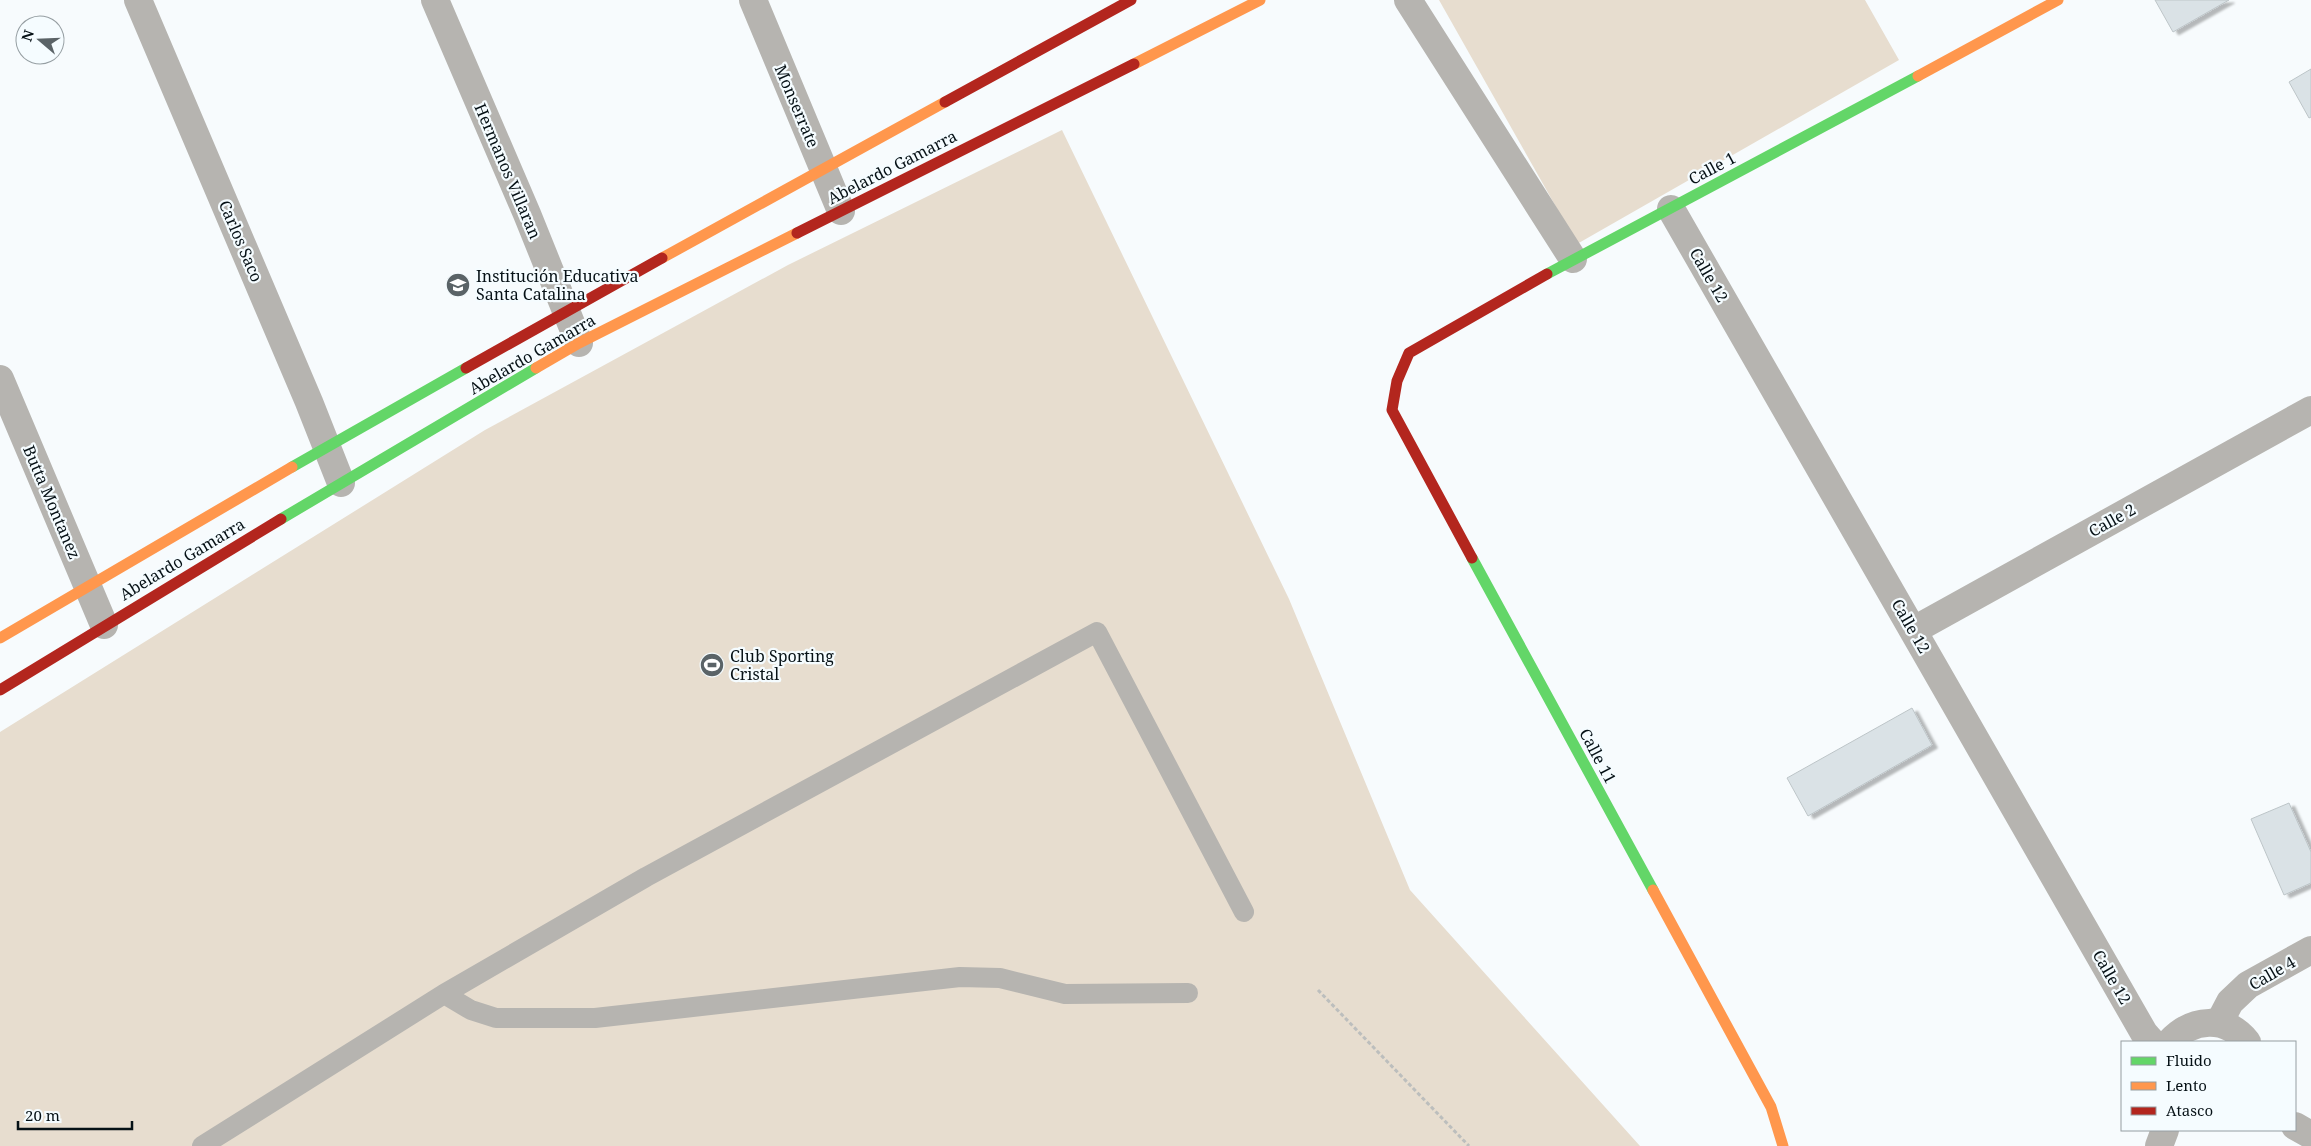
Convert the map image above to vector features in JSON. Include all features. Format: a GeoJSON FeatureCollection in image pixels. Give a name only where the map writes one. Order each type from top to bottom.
{"type":"FeatureCollection","features":[{"type":"Feature","properties":{"kind":"street","name":"Carlos Saco"},"geometry":{"type":"LineString","coordinates":[[138,0],[327,446],[340,483]]}},
{"type":"Feature","properties":{"kind":"street","name":"Hermanos Villaran"},"geometry":{"type":"LineString","coordinates":[[435,0],[527,214],[579,343]]}},
{"type":"Feature","properties":{"kind":"street","name":"Monserrate"},"geometry":{"type":"LineString","coordinates":[[752,0],[841,211]]}},
{"type":"Feature","properties":{"kind":"street","name":"Abelardo Gamarra"},"geometry":{"type":"LineString","coordinates":[[0,638],[327,446],[566,311],[1131,0]]}},
{"type":"Feature","properties":{"kind":"street"},"geometry":{"type":"LineString","coordinates":[[1408,0],[1573,259]]}},
{"type":"Feature","properties":{"kind":"street","name":"Calle 1"},"geometry":{"type":"LineString","coordinates":[[1397,381],[1409,352],[1573,259],[1670,209],[2058,0]]}},
{"type":"Feature","properties":{"kind":"street","name":"Abelardo Gamarra"},"geometry":{"type":"LineString","coordinates":[[0,690],[340,483],[579,343],[1248,3]]}},
{"type":"Feature","properties":{"kind":"street","name":"Calle 12"},"geometry":{"type":"LineString","coordinates":[[1670,209],[1914,630],[2139,1024],[2151,1041]]}},
{"type":"Feature","properties":{"kind":"street","name":"Butta Montanez"},"geometry":{"type":"LineString","coordinates":[[0,379],[104,625]]}},
{"type":"Feature","properties":{"kind":"street","name":"Calle 11"},"geometry":{"type":"LineString","coordinates":[[1397,381],[1392,410],[1771,1107],[1783,1146]]}},
{"type":"Feature","properties":{"kind":"street","name":"Calle 2"},"geometry":{"type":"LineString","coordinates":[[1914,630],[2311,410]]}},
{"type":"Feature","properties":{"kind":"street","name":"Calle 4"},"geometry":{"type":"LineString","coordinates":[[2219,1024],[2230,1002],[2248,985],[2311,950]]}},
{"type":"Feature","properties":{"kind":"street"},"geometry":{"type":"LineString","coordinates":[[2171,1041],[2188,1027],[2203,1022],[2219,1024],[2234,1030],[2246,1041]]}},
{"type":"Feature","properties":{"kind":"street"},"geometry":{"type":"LineString","coordinates":[[2296,1126],[2311,1134]]}},
{"type":"Feature","properties":{"kind":"street"},"geometry":{"type":"LineString","coordinates":[[2159,1146],[2165,1131]]}},
{"type":"Feature","properties":{"kind":"lane"},"geometry":{"type":"LineString","coordinates":[[202,1146],[444,994],[646,877],[1098,632],[1244,912]]}},
{"type":"Feature","properties":{"kind":"lane"},"geometry":{"type":"LineString","coordinates":[[444,994],[471,1010],[496,1018],[595,1018],[960,976],[1000,978],[1065,994],[1188,993]]}},
{"type":"Feature","properties":{"kind":"path"},"geometry":{"type":"LineString","coordinates":[[1318,990],[1469,1146]]}},
{"type":"Feature","properties":{"kind":"shaded area"},"geometry":{"type":"Polygon","coordinates":[[[1439,0],[1865,0],[1899,60],[1577,244],[1439,0]]]}},
{"type":"Feature","properties":{"kind":"shaded area","name":"Club Sporting Cristal"},"geometry":{"type":"Polygon","coordinates":[[[1062,130],[1289,599],[1410,890],[1640,1146],[0,1146],[0,732],[485,430],[788,265],[1062,130]]]}},
{"type":"Feature","properties":{"kind":"building"},"geometry":{"type":"Polygon","coordinates":[[[2155,0],[2229,0],[2173,32],[2155,0]]]}},
{"type":"Feature","properties":{"kind":"building"},"geometry":{"type":"Polygon","coordinates":[[[2311,69],[2311,117],[2309,118],[2289,82],[2311,69]]]}},
{"type":"Feature","properties":{"kind":"building"},"geometry":{"type":"Polygon","coordinates":[[[1912,708],[1932,745],[1808,816],[1787,778],[1912,708]]]}},
{"type":"Feature","properties":{"kind":"building"},"geometry":{"type":"Polygon","coordinates":[[[2289,803],[2311,852],[2311,883],[2284,895],[2251,819],[2289,803]]]}},
{"type":"Feature","properties":{"kind":"traffic: fast"},"geometry":{"type":"LineString","coordinates":[[1547,274],[1918,76]]}},
{"type":"Feature","properties":{"kind":"traffic: fast"},"geometry":{"type":"LineString","coordinates":[[292,467],[466,368]]}},
{"type":"Feature","properties":{"kind":"traffic: fast"},"geometry":{"type":"LineString","coordinates":[[281,519],[536,368]]}},
{"type":"Feature","properties":{"kind":"traffic: fast"},"geometry":{"type":"LineString","coordinates":[[1472,558],[1653,890]]}},
{"type":"Feature","properties":{"kind":"traffic: slow"},"geometry":{"type":"LineString","coordinates":[[1134,64],[1260,0]]}},
{"type":"Feature","properties":{"kind":"traffic: slow"},"geometry":{"type":"LineString","coordinates":[[1918,76],[2058,0]]}},
{"type":"Feature","properties":{"kind":"traffic: slow"},"geometry":{"type":"LineString","coordinates":[[662,258],[945,102]]}},
{"type":"Feature","properties":{"kind":"traffic: slow"},"geometry":{"type":"LineString","coordinates":[[536,368],[579,343],[797,233]]}},
{"type":"Feature","properties":{"kind":"traffic: slow"},"geometry":{"type":"LineString","coordinates":[[0,638],[292,467]]}},
{"type":"Feature","properties":{"kind":"traffic: slow"},"geometry":{"type":"LineString","coordinates":[[1653,890],[1771,1107],[1783,1146]]}},
{"type":"Feature","properties":{"kind":"traffic: jam"},"geometry":{"type":"LineString","coordinates":[[945,102],[1131,0]]}},
{"type":"Feature","properties":{"kind":"traffic: jam"},"geometry":{"type":"LineString","coordinates":[[797,233],[1134,64]]}},
{"type":"Feature","properties":{"kind":"traffic: jam"},"geometry":{"type":"LineString","coordinates":[[466,368],[662,258]]}},
{"type":"Feature","properties":{"kind":"traffic: jam"},"geometry":{"type":"LineString","coordinates":[[1472,558],[1392,410],[1397,381],[1409,353],[1547,274]]}},
{"type":"Feature","properties":{"kind":"traffic: jam"},"geometry":{"type":"LineString","coordinates":[[0,690],[281,519]]}},
{"type":"Feature","properties":{"kind":"place","name":"Institución Educativa Santa Catalina"},"geometry":{"type":"Point","coordinates":[458,285]}},
{"type":"Feature","properties":{"kind":"place","name":"Club Sporting Cristal"},"geometry":{"type":"Point","coordinates":[712,665]}}]}
